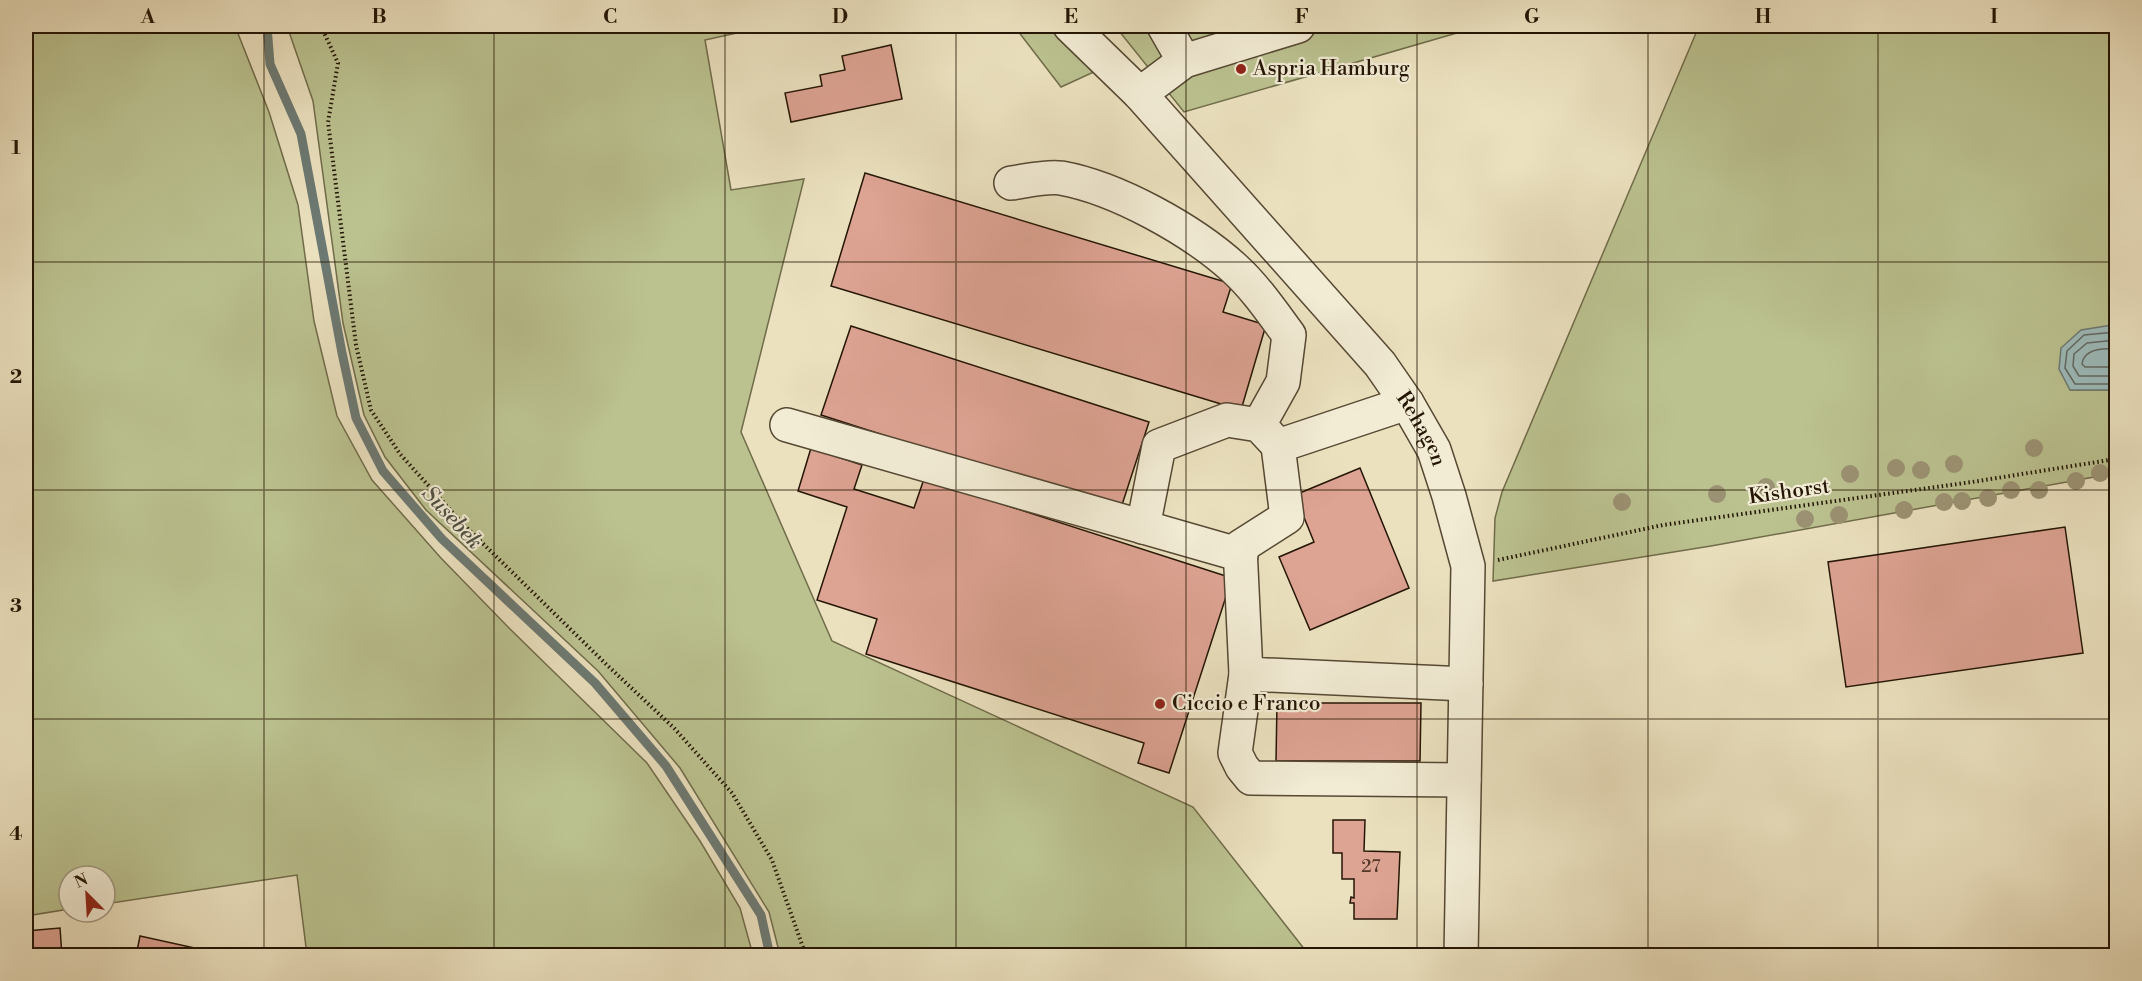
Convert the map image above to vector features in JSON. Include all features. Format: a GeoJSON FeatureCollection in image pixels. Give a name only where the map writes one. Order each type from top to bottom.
{"type":"FeatureCollection","features":[{"type":"Feature","properties":{"kind":"street","name":"Rehagen"},"geometry":{"type":"LineString","coordinates":[[1070,26],[1140,94],[1380,364],[1407,403],[1434,450],[1468,566],[1461,956]]}},
{"type":"Feature","properties":{"kind":"street"},"geometry":{"type":"LineString","coordinates":[[1164,26],[1184,61]]}},
{"type":"Feature","properties":{"kind":"street"},"geometry":{"type":"LineString","coordinates":[[1140,94],[1184,61],[1284,28]]}},
{"type":"Feature","properties":{"kind":"street"},"geometry":{"type":"LineString","coordinates":[[1011,183],[1059,178],[1104,191],[1170,221],[1234,268],[1268,305],[1289,335],[1283,382],[1269,436],[1287,517],[1240,547],[1245,674],[1235,753],[1242,767],[1251,778],[1464,780]]}},
{"type":"Feature","properties":{"kind":"street"},"geometry":{"type":"LineString","coordinates":[[1143,527],[1159,446],[1227,420],[1269,436],[1407,403]]}},
{"type":"Feature","properties":{"kind":"street"},"geometry":{"type":"LineString","coordinates":[[787,425],[1241,555]]}},
{"type":"Feature","properties":{"kind":"street"},"geometry":{"type":"LineString","coordinates":[[1245,674],[1466,684]]}},
{"type":"Feature","properties":{"kind":"path"},"geometry":{"type":"LineString","coordinates":[[321,26],[338,63],[328,122],[356,345],[371,410],[400,454],[462,523],[674,728],[732,793],[772,860],[806,956]]}},
{"type":"Feature","properties":{"kind":"path","name":"Kishorst"},"geometry":{"type":"LineString","coordinates":[[1468,566],[1663,525],[2116,459]]}},
{"type":"Feature","properties":{"kind":"green space"},"geometry":{"type":"Polygon","coordinates":[[[26,26],[235,26],[269,112],[298,205],[314,321],[337,416],[372,480],[440,557],[647,763],[700,841],[740,908],[753,955],[307,955],[297,875],[117,902],[117,864],[57,864],[57,911],[26,916],[26,26]]]}},
{"type":"Feature","properties":{"kind":"green space"},"geometry":{"type":"Polygon","coordinates":[[[287,26],[768,26],[705,40],[731,190],[804,179],[741,432],[832,641],[1193,807],[1309,955],[780,955],[769,912],[680,768],[598,671],[426,510],[385,457],[364,415],[343,323],[313,101],[287,26]]]}},
{"type":"Feature","properties":{"kind":"green space"},"geometry":{"type":"Polygon","coordinates":[[[1014,26],[1058,26],[1096,71],[1061,87],[1014,26]]]}},
{"type":"Feature","properties":{"kind":"green space","name":"Aspria Hamburg"},"geometry":{"type":"Polygon","coordinates":[[[1115,26],[1481,26],[1184,112],[1115,26]]]}},
{"type":"Feature","properties":{"kind":"green space"},"geometry":{"type":"Polygon","coordinates":[[[1699,26],[2116,26],[2116,327],[2112,325],[2071,390],[2116,390],[2116,473],[1711,546],[1493,581],[1495,518],[1502,492],[1699,26]]]}},
{"type":"Feature","properties":{"kind":"water"},"geometry":{"type":"Polygon","coordinates":[[[2112,325],[2116,327],[2116,390],[2070,390],[2059,369],[2061,348],[2081,330],[2112,325]]]}},
{"type":"Feature","properties":{"kind":"building"},"geometry":{"type":"Polygon","coordinates":[[[891,45],[902,99],[791,122],[785,93],[822,86],[820,75],[845,70],[842,56],[891,45]]]}},
{"type":"Feature","properties":{"kind":"building"},"geometry":{"type":"Polygon","coordinates":[[[865,173],[1232,284],[1223,312],[1266,325],[1241,410],[831,286],[865,173]]]}},
{"type":"Feature","properties":{"kind":"building"},"geometry":{"type":"Polygon","coordinates":[[[851,326],[1149,422],[1120,511],[821,415],[851,326]]]}},
{"type":"Feature","properties":{"kind":"building"},"geometry":{"type":"Polygon","coordinates":[[[811,448],[862,465],[854,489],[914,508],[924,479],[1232,578],[1169,773],[1138,763],[1144,743],[866,654],[877,619],[817,600],[847,507],[798,491],[811,448]]]}},
{"type":"Feature","properties":{"kind":"building"},"geometry":{"type":"Polygon","coordinates":[[[1360,468],[1409,588],[1310,630],[1279,557],[1314,542],[1295,495],[1360,468]]]}},
{"type":"Feature","properties":{"kind":"building"},"geometry":{"type":"Polygon","coordinates":[[[2065,527],[2083,653],[1846,687],[1828,562],[2065,527]]]}},
{"type":"Feature","properties":{"kind":"building"},"geometry":{"type":"Polygon","coordinates":[[[1277,703],[1421,703],[1420,761],[1276,761],[1277,703]]]}},
{"type":"Feature","properties":{"kind":"building"},"geometry":{"type":"Polygon","coordinates":[[[1333,820],[1365,820],[1364,851],[1400,852],[1397,919],[1354,919],[1354,903],[1350,903],[1351,897],[1354,898],[1354,879],[1342,879],[1342,853],[1333,853],[1333,820]]]}},
{"type":"Feature","properties":{"kind":"building"},"geometry":{"type":"Polygon","coordinates":[[[60,928],[62,956],[26,956],[26,931],[60,928]]]}},
{"type":"Feature","properties":{"kind":"building"},"geometry":{"type":"Polygon","coordinates":[[[140,936],[213,952],[212,956],[136,956],[140,936]]]}},
{"type":"Feature","properties":{"kind":"waterway","name":"Susebek"},"geometry":{"type":"LineString","coordinates":[[267,26],[270,64],[301,134],[356,418],[383,471],[442,539],[595,683],[666,766],[761,915],[770,956]]}},
{"type":"Feature","properties":{"kind":"place","name":"Aspria Hamburg"},"geometry":{"type":"Point","coordinates":[1241,69]}},
{"type":"Feature","properties":{"kind":"place","name":"Ciccio e Franco"},"geometry":{"type":"Point","coordinates":[1160,704]}}]}
